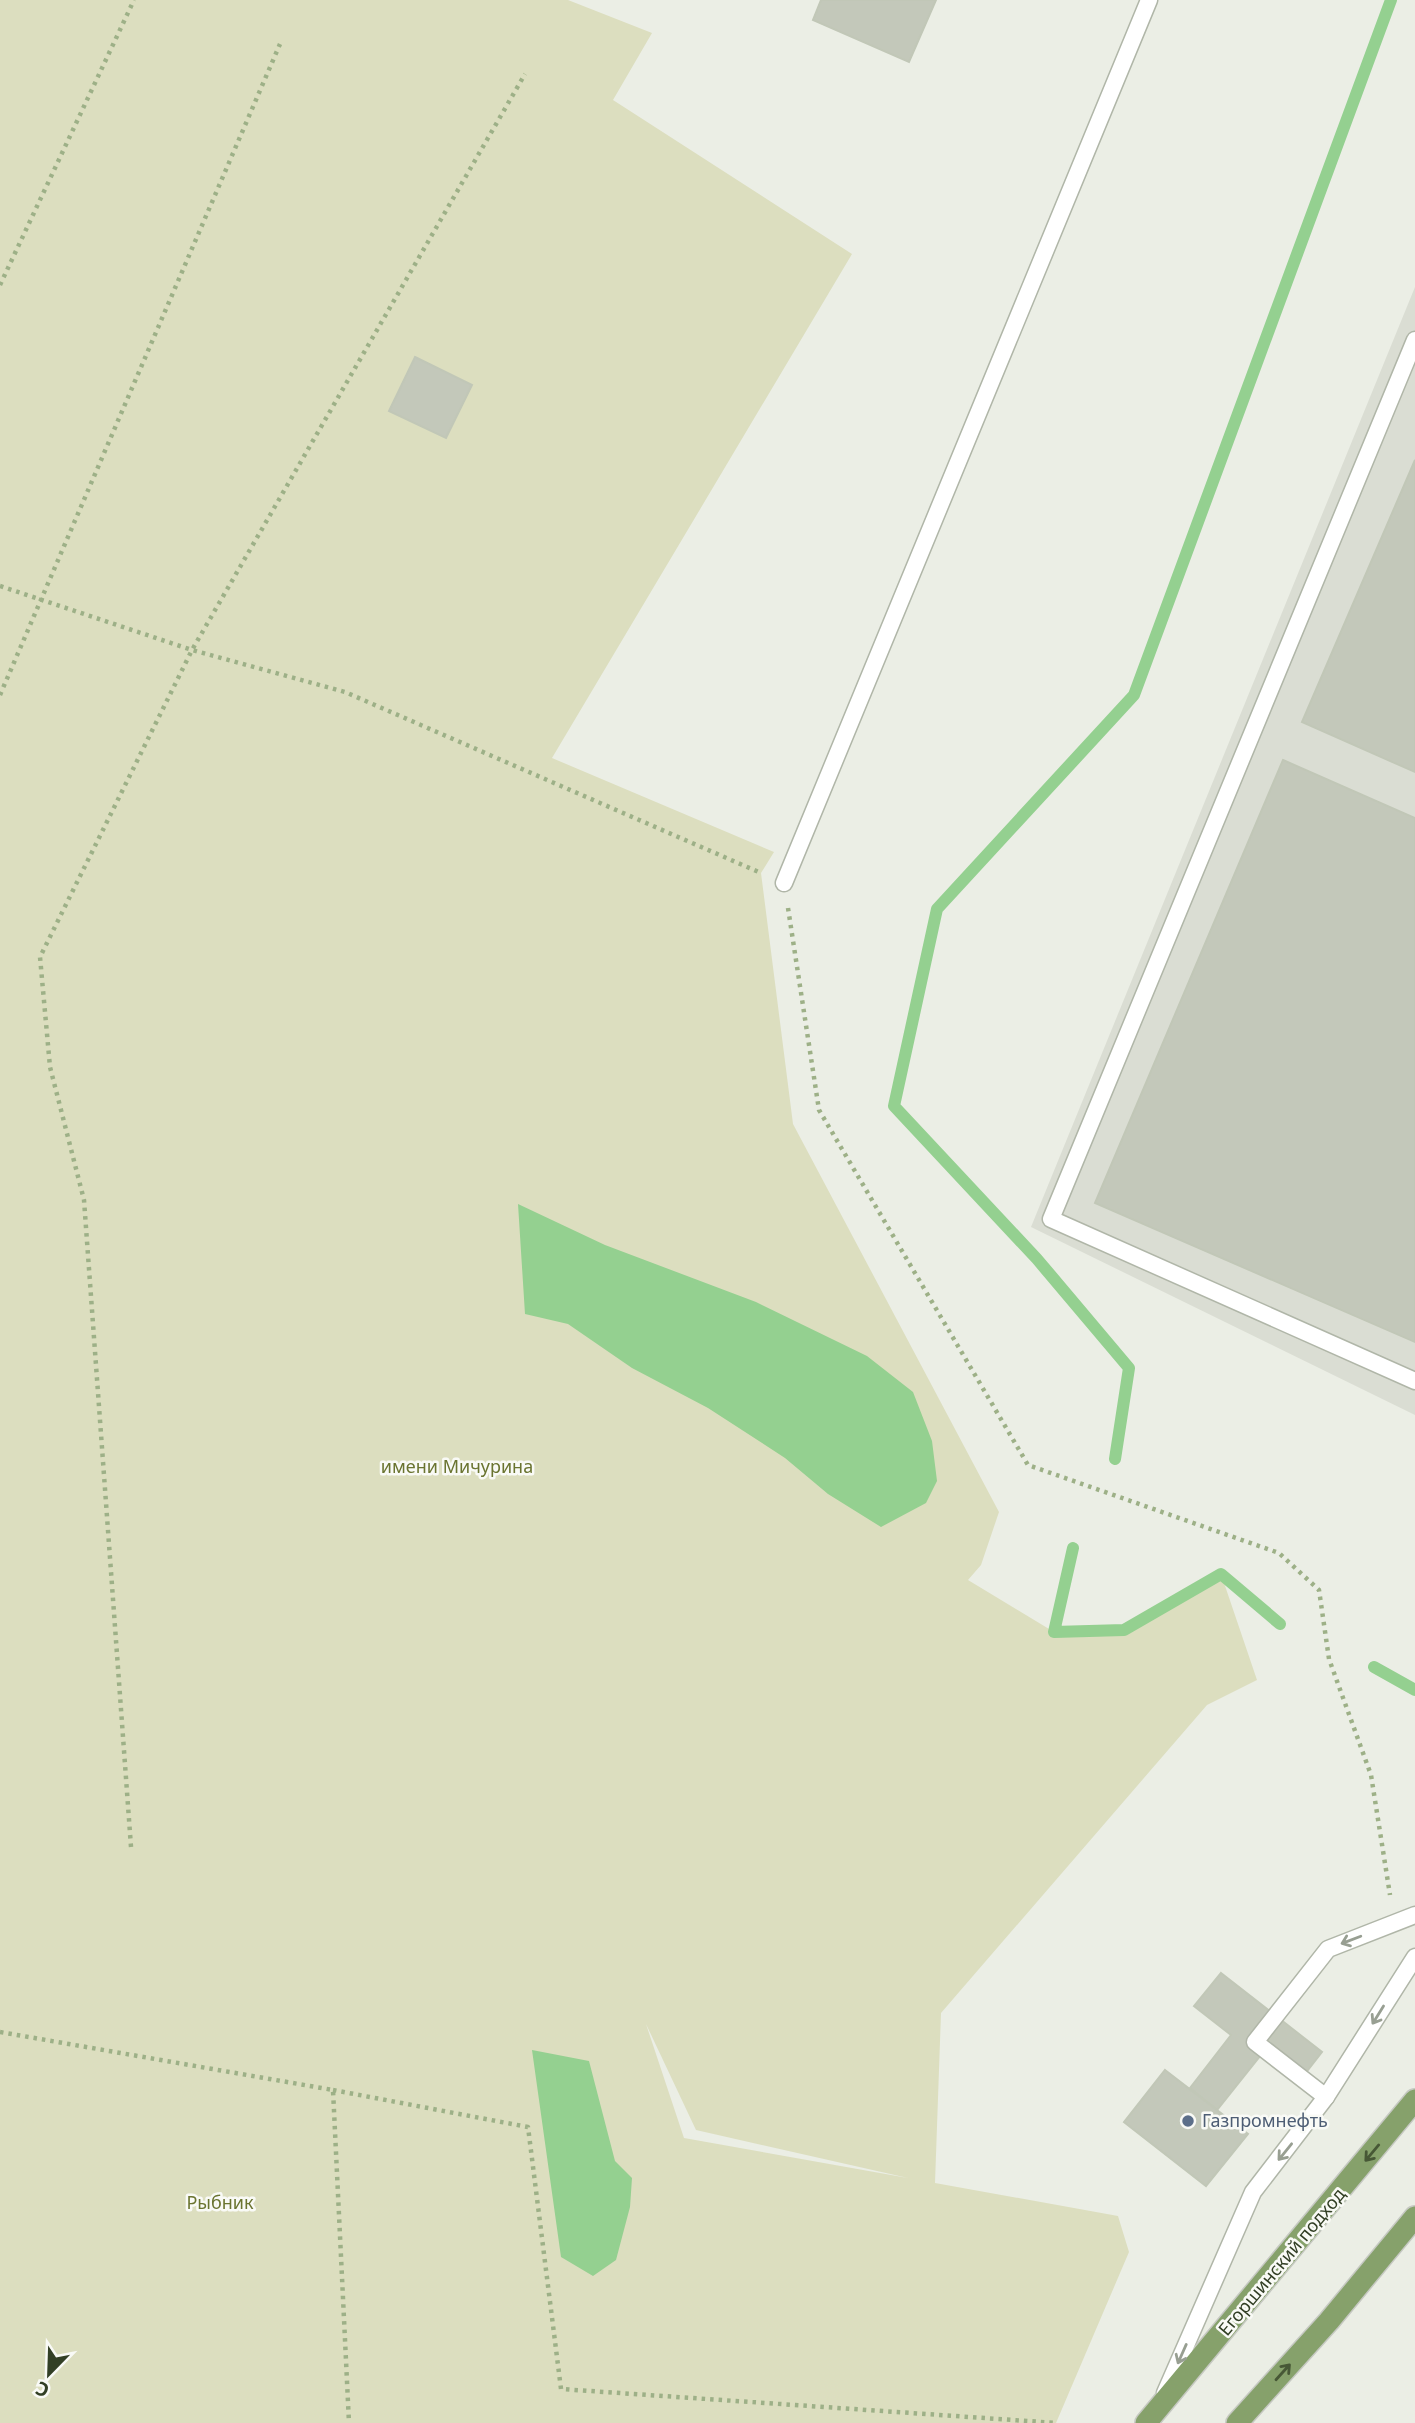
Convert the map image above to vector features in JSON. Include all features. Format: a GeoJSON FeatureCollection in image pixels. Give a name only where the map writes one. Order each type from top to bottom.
{"type":"FeatureCollection","features":[{"type":"Feature","properties":{"kind":"main road","name":"Егоршинский подход"},"geometry":{"type":"LineString","coordinates":[[1152,2417],[1415,2100]]}},
{"type":"Feature","properties":{"kind":"main road"},"geometry":{"type":"LineString","coordinates":[[1237,2423],[1329,2321],[1415,2217]]}},
{"type":"Feature","properties":{"kind":"lane"},"geometry":{"type":"LineString","coordinates":[[784,883],[1149,0]]}},
{"type":"Feature","properties":{"kind":"lane"},"geometry":{"type":"LineString","coordinates":[[1415,340],[1051,1219],[1415,1381]]}},
{"type":"Feature","properties":{"kind":"lane"},"geometry":{"type":"LineString","coordinates":[[1326,2098],[1255,2042],[1328,1949],[1415,1915]]}},
{"type":"Feature","properties":{"kind":"lane"},"geometry":{"type":"LineString","coordinates":[[1152,2417],[1253,2192],[1326,2098],[1415,1957]]}},
{"type":"Feature","properties":{"kind":"path"},"geometry":{"type":"LineString","coordinates":[[0,285],[134,0]]}},
{"type":"Feature","properties":{"kind":"path"},"geometry":{"type":"LineString","coordinates":[[0,695],[280,44]]}},
{"type":"Feature","properties":{"kind":"path"},"geometry":{"type":"LineString","coordinates":[[131,1847],[84,1200],[50,1067],[40,957],[192,650],[525,74]]}},
{"type":"Feature","properties":{"kind":"path"},"geometry":{"type":"LineString","coordinates":[[0,586],[192,650],[345,692],[784,883],[819,1110],[1028,1465],[1279,1553],[1319,1590],[1329,1659],[1371,1775],[1395,1923]]}},
{"type":"Feature","properties":{"kind":"path"},"geometry":{"type":"LineString","coordinates":[[0,2032],[528,2127],[561,2389],[1057,2423]]}},
{"type":"Feature","properties":{"kind":"path"},"geometry":{"type":"LineString","coordinates":[[333,2090],[349,2423]]}},
{"type":"Feature","properties":{"kind":"shaded area"},"geometry":{"type":"Polygon","coordinates":[[[1415,287],[1415,1415],[1031,1227],[1415,287]]]}},
{"type":"Feature","properties":{"kind":"shaded area"},"geometry":{"type":"Polygon","coordinates":[[[518,1204],[605,1245],[756,1302],[867,1356],[913,1392],[932,1441],[937,1481],[926,1503],[881,1527],[828,1494],[785,1458],[708,1408],[632,1368],[568,1324],[525,1314],[518,1204]]]}},
{"type":"Feature","properties":{"kind":"shaded area"},"geometry":{"type":"Polygon","coordinates":[[[532,2050],[589,2061],[615,2161],[632,2178],[630,2207],[616,2260],[593,2276],[561,2257],[532,2050]]]}},
{"type":"Feature","properties":{"kind":"green space","name":"имени Мичурина"},"geometry":{"type":"Polygon","coordinates":[[[0,0],[568,0],[652,33],[613,100],[852,254],[552,758],[774,852],[761,873],[793,1124],[999,1512],[981,1565],[968,1580],[1054,1632],[1124,1630],[1221,1574],[1257,1680],[1207,1705],[941,2013],[935,2183],[1118,2216],[1129,2252],[1056,2423],[0,2423],[0,0]],[[646,2024],[684,2138],[908,2178],[696,2130],[646,2024]]]}},
{"type":"Feature","properties":{"kind":"building"},"geometry":{"type":"Polygon","coordinates":[[[821,0],[936,0],[909,62],[813,20],[821,0]]]}},
{"type":"Feature","properties":{"kind":"building"},"geometry":{"type":"Polygon","coordinates":[[[415,357],[472,385],[446,438],[389,411],[415,357]]]}},
{"type":"Feature","properties":{"kind":"building"},"geometry":{"type":"Polygon","coordinates":[[[1415,460],[1415,772],[1302,722],[1415,460]]]}},
{"type":"Feature","properties":{"kind":"building"},"geometry":{"type":"Polygon","coordinates":[[[1283,760],[1415,818],[1415,1342],[1095,1203],[1283,760]]]}},
{"type":"Feature","properties":{"kind":"building"},"geometry":{"type":"Polygon","coordinates":[[[1221,1973],[1322,2052],[1297,2084],[1261,2055],[1217,2110],[1190,2088],[1231,2035],[1194,2006],[1221,1973]]]}},
{"type":"Feature","properties":{"kind":"building"},"geometry":{"type":"Polygon","coordinates":[[[1165,2070],[1248,2134],[1206,2186],[1124,2122],[1165,2070]]]}},
{"type":"Feature","properties":{"kind":"waterway"},"geometry":{"type":"LineString","coordinates":[[1115,1459],[1129,1368],[1037,1259],[894,1106],[937,909],[1134,695],[1391,0]]}},
{"type":"Feature","properties":{"kind":"waterway"},"geometry":{"type":"LineString","coordinates":[[1073,1548],[1054,1632],[1124,1630],[1221,1574],[1280,1624]]}},
{"type":"Feature","properties":{"kind":"waterway"},"geometry":{"type":"LineString","coordinates":[[1374,1667],[1415,1690]]}},
{"type":"Feature","properties":{"kind":"place","name":"Газпромнефть"},"geometry":{"type":"Point","coordinates":[1188,2121]}},
{"type":"Feature","properties":{"kind":"park label","name":"Рыбник"},"geometry":{"type":"Point","coordinates":[220,2203]}}]}
